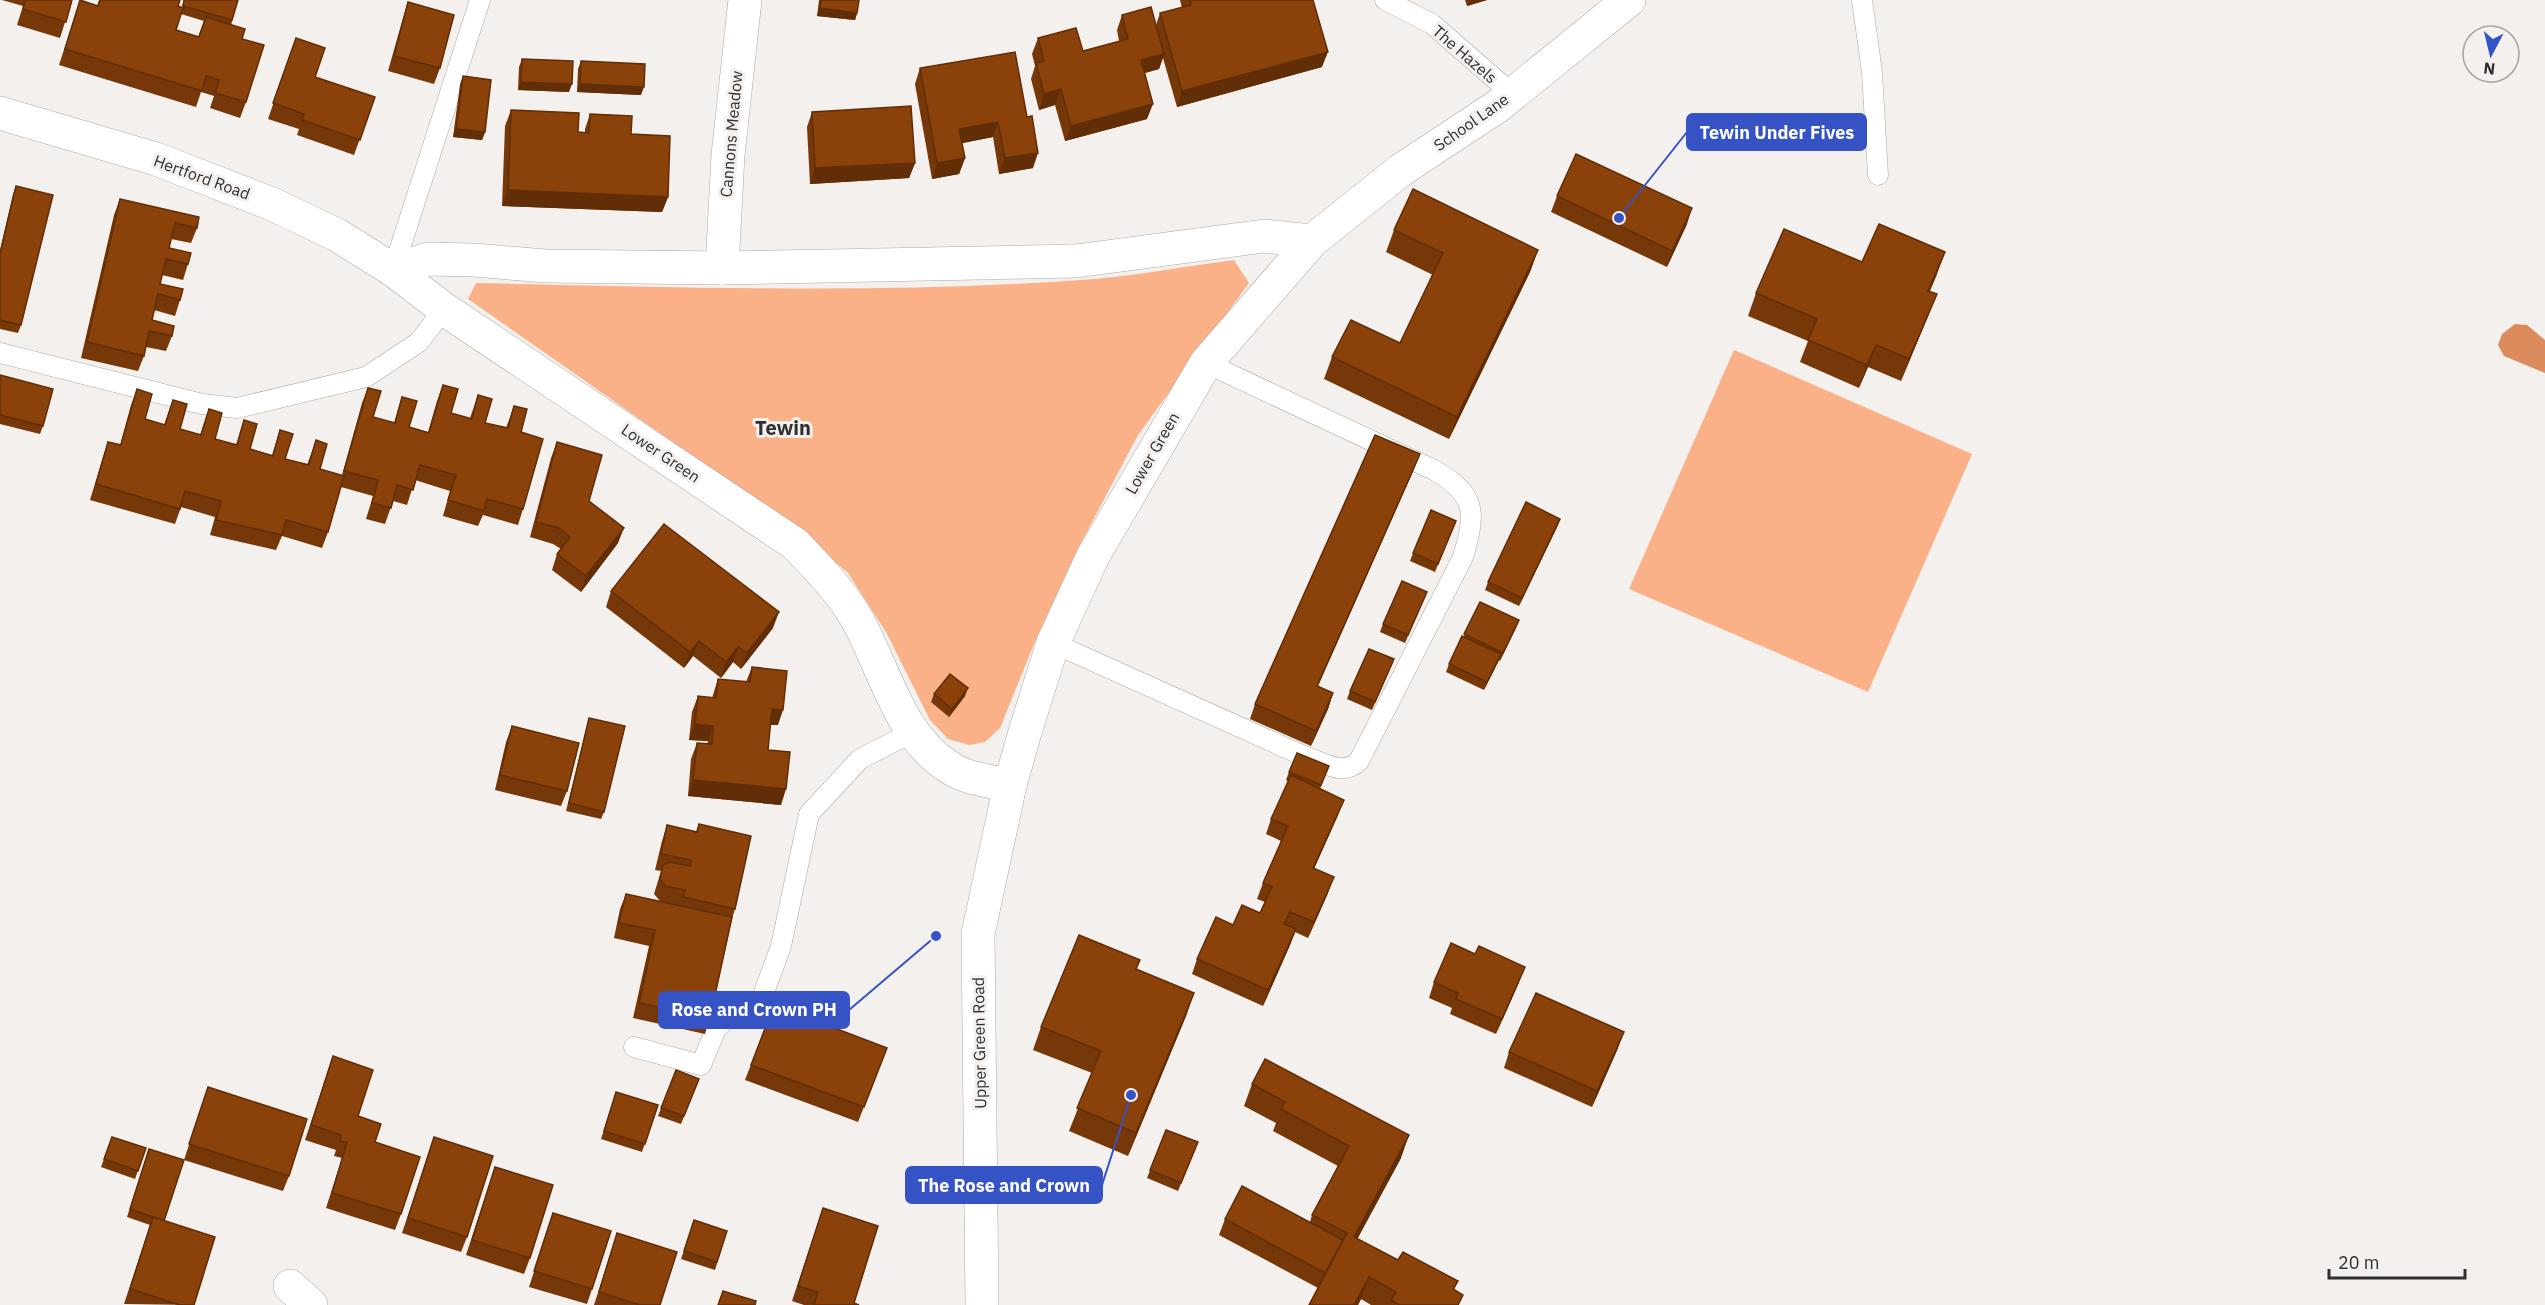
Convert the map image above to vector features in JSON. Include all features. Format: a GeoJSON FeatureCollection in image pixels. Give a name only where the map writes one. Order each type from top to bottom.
{"type":"FeatureCollection","features":[{"type":"Feature","properties":{"kind":"street","name":"Cannons Meadow"},"geometry":{"type":"LineString","coordinates":[[722,268],[728,155],[744,0]]}},
{"type":"Feature","properties":{"kind":"street","name":"School Lane"},"geometry":{"type":"LineString","coordinates":[[1312,241],[1401,170],[1498,106],[1511,93],[1629,0]]}},
{"type":"Feature","properties":{"kind":"street","name":"Hertford Road"},"geometry":{"type":"LineString","coordinates":[[0,112],[156,159],[273,204],[338,235],[393,270]]}},
{"type":"Feature","properties":{"kind":"street"},"geometry":{"type":"LineString","coordinates":[[393,270],[428,259],[545,266],[722,268],[1076,261],[1264,236],[1312,241]]}},
{"type":"Feature","properties":{"kind":"street","name":"Lower Green"},"geometry":{"type":"LineString","coordinates":[[393,270],[444,309],[795,544],[831,581],[858,620],[913,732],[932,755],[965,775],[1010,785],[1053,643],[1093,556],[1206,363],[1312,241]]}},
{"type":"Feature","properties":{"kind":"street","name":"Upper Green Road"},"geometry":{"type":"LineString","coordinates":[[982,1305],[978,934],[1010,785]]}},
{"type":"Feature","properties":{"kind":"lane"},"geometry":{"type":"LineString","coordinates":[[393,270],[480,0]]}},
{"type":"Feature","properties":{"kind":"lane","name":"The Hazels"},"geometry":{"type":"LineString","coordinates":[[1385,0],[1432,24],[1511,93]]}},
{"type":"Feature","properties":{"kind":"lane"},"geometry":{"type":"LineString","coordinates":[[1862,0],[1872,72],[1878,174]]}},
{"type":"Feature","properties":{"kind":"lane"},"geometry":{"type":"LineString","coordinates":[[0,353],[202,404],[237,408],[366,377],[419,342],[444,309]]}},
{"type":"Feature","properties":{"kind":"lane"},"geometry":{"type":"LineString","coordinates":[[1053,643],[1304,756],[1342,770],[1351,768],[1359,761],[1463,557],[1472,526],[1471,506],[1457,483],[1434,470],[1206,363]]}},
{"type":"Feature","properties":{"kind":"lane"},"geometry":{"type":"LineString","coordinates":[[634,1047],[701,1065],[716,1029],[741,1004],[760,1003],[781,946],[809,814],[860,759],[913,732]]}},
{"type":"Feature","properties":{"kind":"shaded area"},"geometry":{"type":"Polygon","coordinates":[[[1234,260],[1249,283],[1138,435],[1081,543],[1034,644],[1000,728],[985,742],[969,745],[948,739],[930,720],[886,632],[848,573],[797,529],[468,299],[476,283],[708,288],[939,287],[1094,279],[1234,260]]]}},
{"type":"Feature","properties":{"kind":"shaded area"},"geometry":{"type":"Polygon","coordinates":[[[2515,324],[2527,325],[2545,340],[2545,373],[2504,356],[2498,345],[2502,334],[2515,324]]]}},
{"type":"Feature","properties":{"kind":"shaded area"},"geometry":{"type":"Polygon","coordinates":[[[1734,350],[1972,454],[1868,692],[1629,589],[1734,350]]]}},
{"type":"Feature","properties":{"kind":"building"},"geometry":{"type":"Polygon","coordinates":[[[25,0],[72,0],[66,22],[23,9],[25,0]]]}},
{"type":"Feature","properties":{"kind":"building"},"geometry":{"type":"Polygon","coordinates":[[[80,0],[98,6],[100,0],[180,0],[178,6],[183,8],[176,30],[199,37],[206,17],[245,29],[242,39],[264,45],[246,102],[215,93],[219,80],[206,76],[202,91],[65,49],[80,0]]]}},
{"type":"Feature","properties":{"kind":"building"},"geometry":{"type":"Polygon","coordinates":[[[184,0],[238,0],[232,20],[183,6],[184,0]]]}},
{"type":"Feature","properties":{"kind":"building"},"geometry":{"type":"Polygon","coordinates":[[[821,0],[859,0],[857,13],[820,8],[821,0]]]}},
{"type":"Feature","properties":{"kind":"building"},"geometry":{"type":"Polygon","coordinates":[[[1190,0],[1313,0],[1328,52],[1182,91],[1160,13],[1191,5],[1190,0]]]}},
{"type":"Feature","properties":{"kind":"building"},"geometry":{"type":"Polygon","coordinates":[[[408,2],[454,15],[440,68],[394,56],[408,2]]]}},
{"type":"Feature","properties":{"kind":"building"},"geometry":{"type":"Polygon","coordinates":[[[1151,7],[1164,54],[1141,60],[1153,104],[1071,126],[1061,89],[1044,94],[1036,63],[1044,61],[1038,38],[1076,28],[1083,51],[1128,39],[1122,15],[1151,7]]]}},
{"type":"Feature","properties":{"kind":"building"},"geometry":{"type":"Polygon","coordinates":[[[296,38],[325,48],[315,77],[375,97],[360,140],[302,120],[304,114],[273,103],[296,38]]]}},
{"type":"Feature","properties":{"kind":"building"},"geometry":{"type":"Polygon","coordinates":[[[1015,52],[1027,117],[1032,116],[1038,153],[1005,158],[998,122],[959,129],[965,158],[937,163],[920,68],[1015,52]]]}},
{"type":"Feature","properties":{"kind":"building"},"geometry":{"type":"Polygon","coordinates":[[[522,59],[573,61],[572,84],[521,82],[522,59]]]}},
{"type":"Feature","properties":{"kind":"building"},"geometry":{"type":"Polygon","coordinates":[[[581,61],[645,64],[644,87],[580,84],[581,61]]]}},
{"type":"Feature","properties":{"kind":"building"},"geometry":{"type":"Polygon","coordinates":[[[463,76],[491,80],[485,132],[456,129],[463,76]]]}},
{"type":"Feature","properties":{"kind":"building"},"geometry":{"type":"Polygon","coordinates":[[[911,106],[915,163],[815,168],[812,112],[911,106]]]}},
{"type":"Feature","properties":{"kind":"building"},"geometry":{"type":"Polygon","coordinates":[[[511,110],[579,113],[578,132],[589,133],[590,114],[632,116],[631,134],[670,136],[668,197],[508,190],[511,110]]]}},
{"type":"Feature","properties":{"kind":"building"},"geometry":{"type":"Polygon","coordinates":[[[1576,154],[1692,208],[1672,251],[1557,196],[1576,154]]]}},
{"type":"Feature","properties":{"kind":"building"},"geometry":{"type":"Polygon","coordinates":[[[16,186],[53,195],[21,325],[0,320],[0,254],[16,186]]]}},
{"type":"Feature","properties":{"kind":"building"},"geometry":{"type":"Polygon","coordinates":[[[1413,189],[1538,250],[1457,417],[1332,357],[1351,320],[1400,343],[1443,253],[1394,230],[1413,189]]]}},
{"type":"Feature","properties":{"kind":"building"},"geometry":{"type":"Polygon","coordinates":[[[120,199],[199,217],[197,228],[175,223],[169,248],[191,253],[188,264],[166,259],[160,284],[183,289],[180,300],[158,294],[152,320],[174,326],[172,336],[149,331],[144,356],[87,342],[120,199]]]}},
{"type":"Feature","properties":{"kind":"building"},"geometry":{"type":"Polygon","coordinates":[[[1879,224],[1945,252],[1928,291],[1937,294],[1909,359],[1876,345],[1867,365],[1808,340],[1817,319],[1756,293],[1784,229],[1862,262],[1879,224]]]}},
{"type":"Feature","properties":{"kind":"building"},"geometry":{"type":"Polygon","coordinates":[[[0,375],[53,389],[43,426],[0,415],[0,375]]]}},
{"type":"Feature","properties":{"kind":"building"},"geometry":{"type":"Polygon","coordinates":[[[443,385],[458,389],[451,413],[472,419],[478,395],[492,399],[485,423],[508,428],[514,406],[527,409],[521,432],[543,439],[523,509],[487,499],[484,511],[448,500],[456,475],[420,465],[413,490],[397,485],[391,508],[372,503],[378,480],[344,471],[368,388],[381,391],[373,417],[395,423],[402,397],[417,401],[409,427],[429,433],[443,385]]]}},
{"type":"Feature","properties":{"kind":"building"},"geometry":{"type":"Polygon","coordinates":[[[137,389],[152,394],[145,419],[165,425],[173,400],[187,404],[180,429],[201,435],[209,409],[222,413],[215,439],[237,445],[244,420],[257,424],[250,449],[273,456],[280,430],[293,434],[285,459],[309,465],[316,440],[327,444],[320,469],[344,476],[328,532],[286,520],[282,535],[216,520],[221,501],[185,491],[180,509],[96,484],[108,442],[121,445],[137,389]]]}},
{"type":"Feature","properties":{"kind":"building"},"geometry":{"type":"Polygon","coordinates":[[[1375,435],[1420,454],[1317,686],[1333,693],[1316,731],[1255,704],[1375,435]]]}},
{"type":"Feature","properties":{"kind":"building"},"geometry":{"type":"Polygon","coordinates":[[[557,442],[602,455],[589,501],[624,528],[586,576],[557,554],[570,537],[559,528],[536,522],[557,442]]]}},
{"type":"Feature","properties":{"kind":"building"},"geometry":{"type":"Polygon","coordinates":[[[1526,502],[1560,519],[1522,598],[1488,582],[1526,502]]]}},
{"type":"Feature","properties":{"kind":"building"},"geometry":{"type":"Polygon","coordinates":[[[1431,510],[1456,521],[1438,564],[1413,553],[1431,510]]]}},
{"type":"Feature","properties":{"kind":"building"},"geometry":{"type":"Polygon","coordinates":[[[664,524],[779,612],[747,653],[738,647],[726,662],[699,641],[690,652],[611,591],[664,524]]]}},
{"type":"Feature","properties":{"kind":"building"},"geometry":{"type":"Polygon","coordinates":[[[1402,581],[1427,592],[1408,635],[1383,624],[1402,581]]]}},
{"type":"Feature","properties":{"kind":"building"},"geometry":{"type":"Polygon","coordinates":[[[1480,602],[1519,620],[1503,653],[1464,634],[1480,602]]]}},
{"type":"Feature","properties":{"kind":"building"},"geometry":{"type":"Polygon","coordinates":[[[1462,636],[1501,654],[1487,682],[1449,664],[1462,636]]]}},
{"type":"Feature","properties":{"kind":"building"},"geometry":{"type":"Polygon","coordinates":[[[1369,649],[1394,659],[1375,702],[1350,691],[1369,649]]]}},
{"type":"Feature","properties":{"kind":"building"},"geometry":{"type":"Polygon","coordinates":[[[752,667],[787,671],[783,710],[772,709],[768,750],[790,752],[786,789],[693,780],[697,743],[712,744],[713,726],[695,724],[698,696],[716,698],[718,679],[750,682],[752,667]]]}},
{"type":"Feature","properties":{"kind":"building"},"geometry":{"type":"Polygon","coordinates":[[[950,674],[968,688],[952,709],[934,694],[950,674]]]}},
{"type":"Feature","properties":{"kind":"building"},"geometry":{"type":"Polygon","coordinates":[[[589,718],[625,726],[604,812],[569,803],[589,718]]]}},
{"type":"Feature","properties":{"kind":"building"},"geometry":{"type":"Polygon","coordinates":[[[512,726],[579,743],[567,791],[500,775],[512,726]]]}},
{"type":"Feature","properties":{"kind":"building"},"geometry":{"type":"Polygon","coordinates":[[[1297,753],[1329,766],[1321,785],[1289,772],[1297,753]]]}},
{"type":"Feature","properties":{"kind":"building"},"geometry":{"type":"Polygon","coordinates":[[[1291,775],[1344,800],[1313,868],[1334,877],[1314,922],[1290,912],[1284,924],[1296,929],[1268,990],[1197,959],[1216,917],[1233,925],[1242,905],[1260,913],[1272,887],[1263,883],[1288,826],[1271,819],[1291,775]]]}},
{"type":"Feature","properties":{"kind":"building"},"geometry":{"type":"Polygon","coordinates":[[[699,824],[751,836],[735,909],[683,897],[685,890],[665,886],[660,879],[663,865],[670,862],[690,866],[691,860],[661,854],[667,825],[697,832],[699,824]]]}},
{"type":"Feature","properties":{"kind":"building"},"geometry":{"type":"Polygon","coordinates":[[[626,894],[732,917],[710,1018],[639,1003],[655,930],[619,923],[626,894]]]}},
{"type":"Feature","properties":{"kind":"building"},"geometry":{"type":"Polygon","coordinates":[[[1079,935],[1140,960],[1136,969],[1194,993],[1136,1133],[1077,1108],[1101,1051],[1041,1027],[1079,935]]]}},
{"type":"Feature","properties":{"kind":"building"},"geometry":{"type":"Polygon","coordinates":[[[1451,943],[1475,954],[1479,946],[1525,967],[1502,1019],[1456,999],[1458,993],[1434,982],[1451,943]]]}},
{"type":"Feature","properties":{"kind":"building"},"geometry":{"type":"Polygon","coordinates":[[[1536,993],[1624,1032],[1597,1091],[1509,1052],[1536,993]]]}},
{"type":"Feature","properties":{"kind":"building"},"geometry":{"type":"Polygon","coordinates":[[[774,1005],[887,1048],[864,1107],[751,1065],[774,1005]]]}},
{"type":"Feature","properties":{"kind":"building"},"geometry":{"type":"Polygon","coordinates":[[[333,1056],[373,1070],[358,1116],[381,1124],[375,1142],[420,1157],[401,1214],[332,1193],[347,1142],[340,1141],[341,1135],[311,1125],[333,1056]]]}},
{"type":"Feature","properties":{"kind":"building"},"geometry":{"type":"Polygon","coordinates":[[[1265,1059],[1409,1135],[1354,1237],[1398,1260],[1403,1252],[1458,1281],[1453,1289],[1463,1295],[1458,1305],[1400,1305],[1391,1300],[1396,1292],[1369,1277],[1354,1305],[1309,1305],[1347,1233],[1312,1215],[1349,1146],[1281,1109],[1285,1102],[1252,1084],[1265,1059]]]}},
{"type":"Feature","properties":{"kind":"building"},"geometry":{"type":"Polygon","coordinates":[[[676,1070],[699,1079],[684,1116],[661,1108],[676,1070]]]}},
{"type":"Feature","properties":{"kind":"building"},"geometry":{"type":"Polygon","coordinates":[[[208,1087],[307,1119],[289,1176],[189,1144],[208,1087]]]}},
{"type":"Feature","properties":{"kind":"building"},"geometry":{"type":"Polygon","coordinates":[[[616,1092],[658,1105],[645,1144],[604,1131],[616,1092]]]}},
{"type":"Feature","properties":{"kind":"building"},"geometry":{"type":"Polygon","coordinates":[[[1166,1130],[1198,1142],[1181,1183],[1150,1170],[1166,1130]]]}},
{"type":"Feature","properties":{"kind":"building"},"geometry":{"type":"Polygon","coordinates":[[[112,1137],[146,1148],[138,1171],[104,1159],[112,1137]]]}},
{"type":"Feature","properties":{"kind":"building"},"geometry":{"type":"Polygon","coordinates":[[[434,1137],[493,1156],[467,1237],[408,1218],[434,1137]]]}},
{"type":"Feature","properties":{"kind":"building"},"geometry":{"type":"Polygon","coordinates":[[[149,1149],[184,1160],[164,1221],[130,1209],[149,1149]]]}},
{"type":"Feature","properties":{"kind":"building"},"geometry":{"type":"Polygon","coordinates":[[[495,1167],[553,1185],[530,1258],[472,1240],[495,1167]]]}},
{"type":"Feature","properties":{"kind":"building"},"geometry":{"type":"Polygon","coordinates":[[[1242,1186],[1343,1240],[1325,1273],[1225,1219],[1242,1186]]]}},
{"type":"Feature","properties":{"kind":"building"},"geometry":{"type":"Polygon","coordinates":[[[823,1208],[878,1226],[854,1303],[859,1305],[814,1305],[818,1292],[798,1286],[823,1208]]]}},
{"type":"Feature","properties":{"kind":"building"},"geometry":{"type":"Polygon","coordinates":[[[553,1213],[611,1231],[592,1289],[534,1271],[553,1213]]]}},
{"type":"Feature","properties":{"kind":"building"},"geometry":{"type":"Polygon","coordinates":[[[153,1217],[215,1237],[194,1305],[180,1305],[130,1289],[153,1217]]]}},
{"type":"Feature","properties":{"kind":"building"},"geometry":{"type":"Polygon","coordinates":[[[694,1220],[727,1231],[717,1262],[684,1251],[694,1220]]]}},
{"type":"Feature","properties":{"kind":"building"},"geometry":{"type":"Polygon","coordinates":[[[617,1233],[677,1252],[660,1305],[640,1305],[599,1292],[617,1233]]]}},
{"type":"Feature","properties":{"kind":"building"},"geometry":{"type":"Polygon","coordinates":[[[723,1291],[756,1301],[755,1305],[718,1305],[723,1291]]]}},
{"type":"Feature","properties":{"kind":"place","name":"Tewin Under Fives"},"geometry":{"type":"Point","coordinates":[1619,218]}},
{"type":"Feature","properties":{"kind":"place","name":"Rose and Crown PH"},"geometry":{"type":"Point","coordinates":[936,936]}},
{"type":"Feature","properties":{"kind":"place","name":"The Rose and Crown"},"geometry":{"type":"Point","coordinates":[1131,1095]}},
{"type":"Feature","properties":{"kind":"district","name":"Tewin"},"geometry":{"type":"Point","coordinates":[783,427]}}]}
